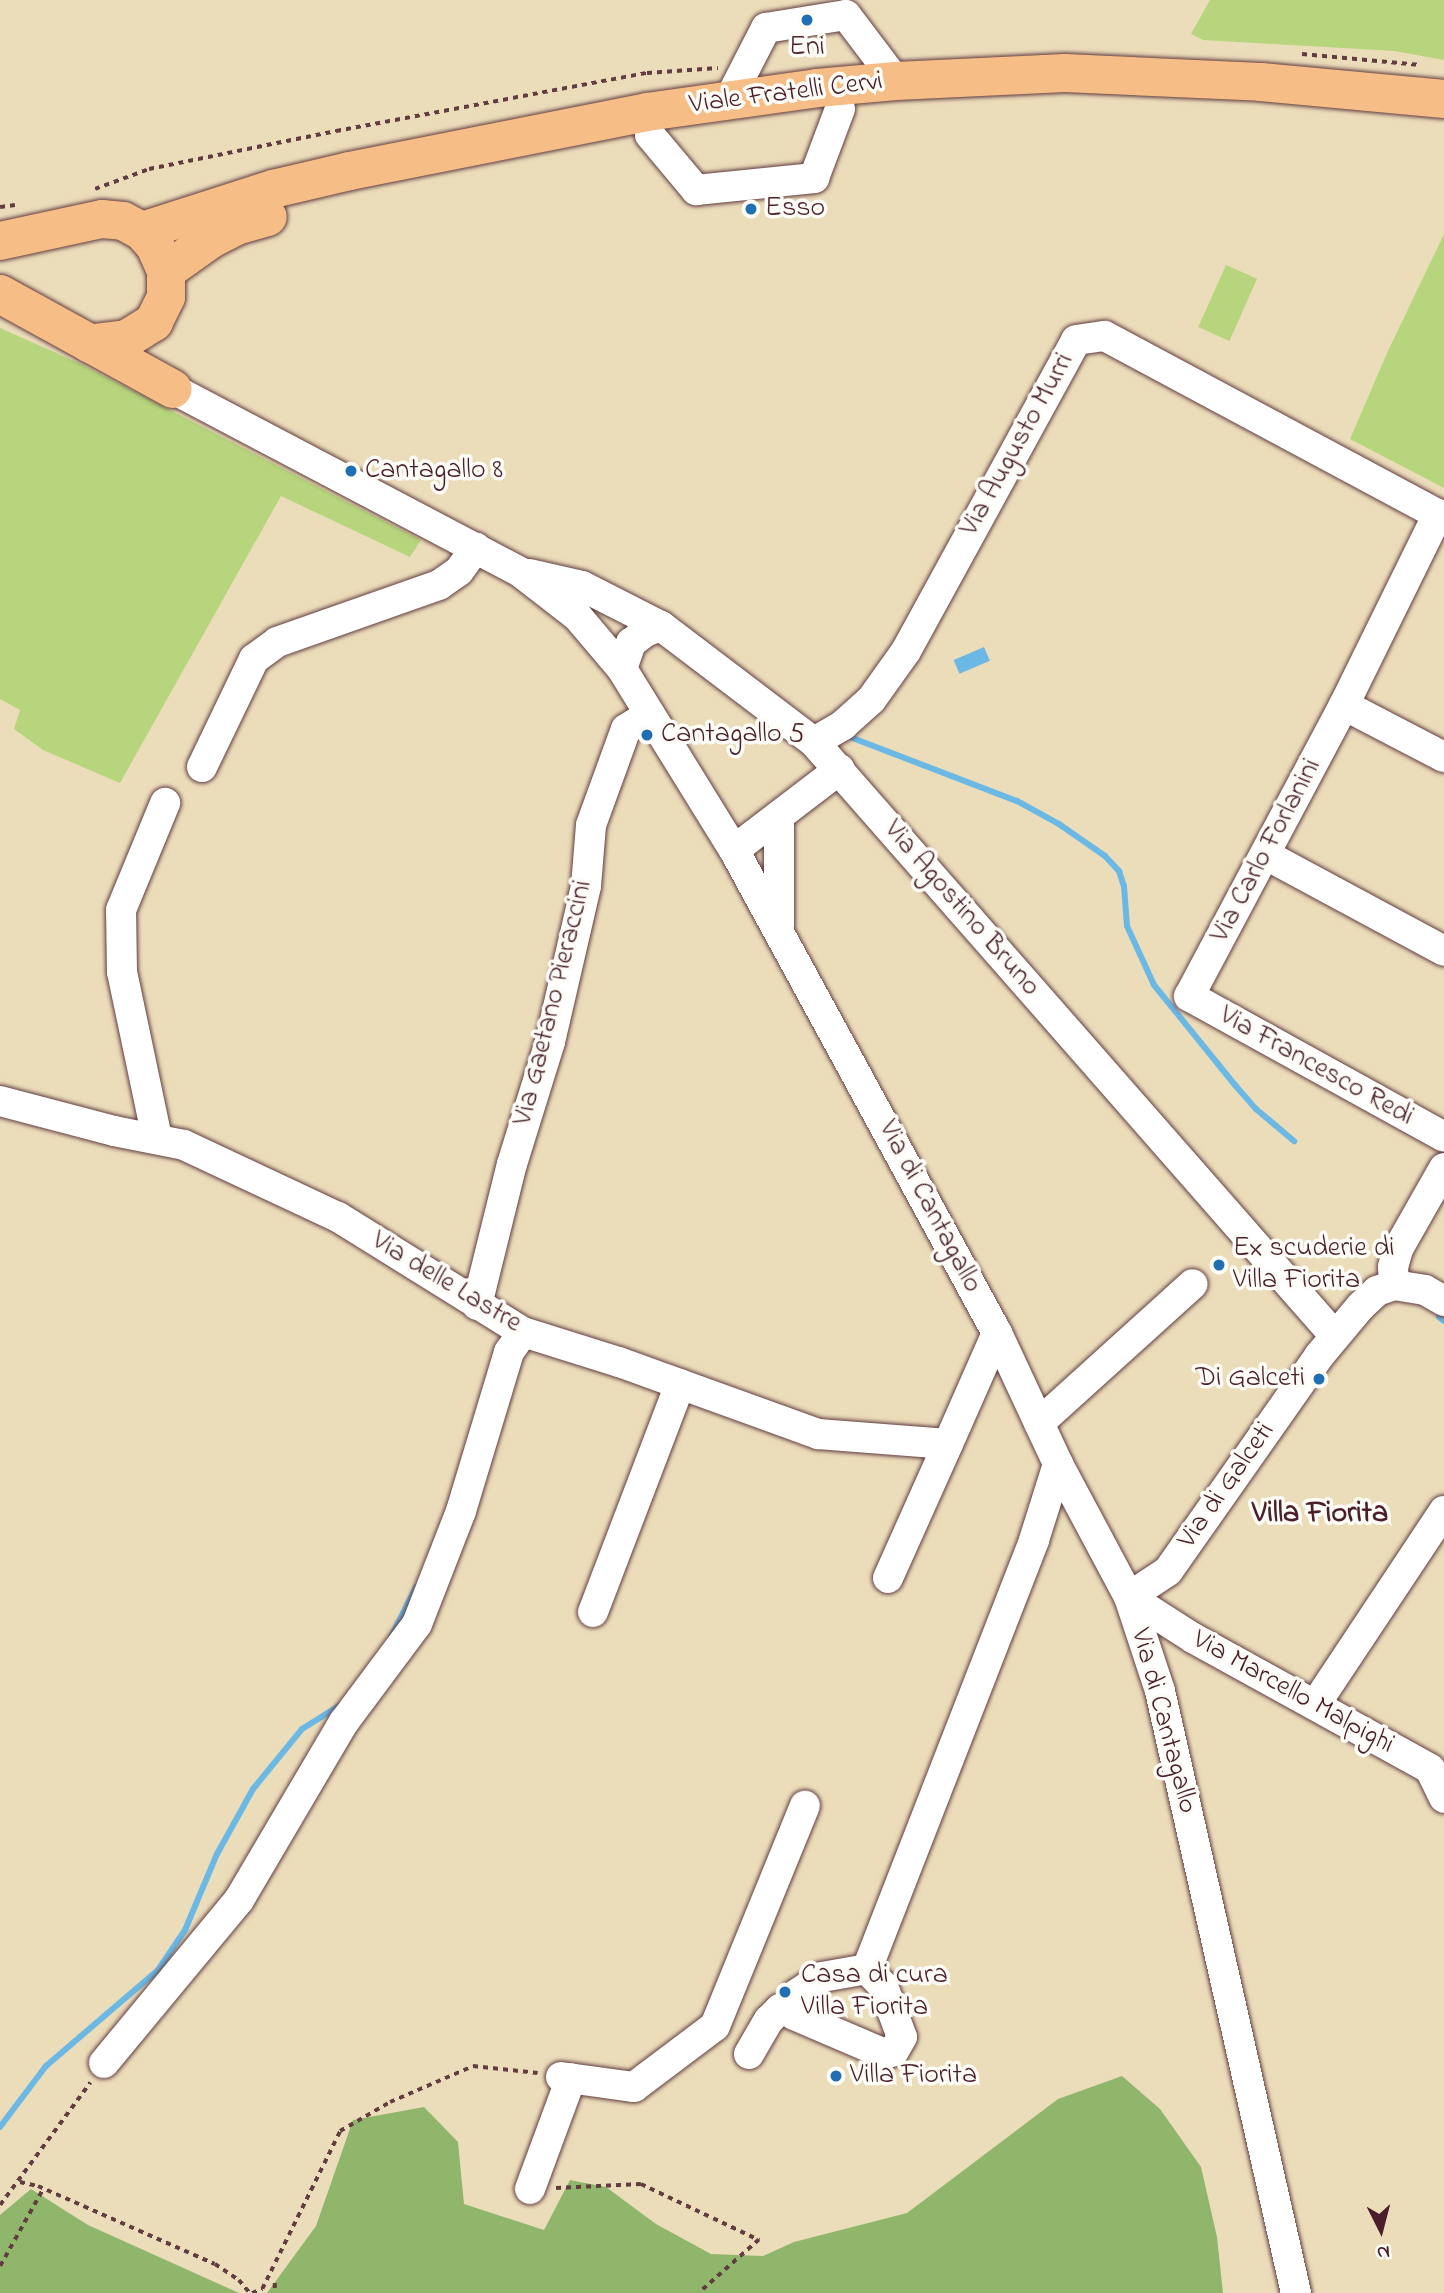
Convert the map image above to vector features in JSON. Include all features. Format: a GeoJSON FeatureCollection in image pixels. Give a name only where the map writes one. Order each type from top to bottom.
{"type":"FeatureCollection","features":[{"type":"Feature","properties":{"kind":"main road","name":"Viale Fratelli Cervi"},"geometry":{"type":"LineString","coordinates":[[142,231],[273,189],[351,171],[730,98],[896,81],[1065,73],[1261,82],[1444,99]]}},
{"type":"Feature","properties":{"kind":"main road","name":"Viale Fratelli Cervi"},"geometry":{"type":"LineString","coordinates":[[166,271],[211,239],[236,226],[349,192],[650,135],[840,109],[1043,96],[1135,98],[1260,102],[1444,124]]}},
{"type":"Feature","properties":{"kind":"main road"},"geometry":{"type":"LineString","coordinates":[[0,241],[102,219],[123,221],[142,231],[155,246],[166,271],[166,297],[154,322],[127,339],[89,344]]}},
{"type":"Feature","properties":{"kind":"main road"},"geometry":{"type":"LineString","coordinates":[[0,294],[173,389]]}},
{"type":"Feature","properties":{"kind":"main road"},"geometry":{"type":"LineString","coordinates":[[154,322],[173,389]]}},
{"type":"Feature","properties":{"kind":"street"},"geometry":{"type":"LineString","coordinates":[[730,98],[766,28],[846,15],[896,81]]}},
{"type":"Feature","properties":{"kind":"street"},"geometry":{"type":"LineString","coordinates":[[650,135],[696,190],[814,178],[840,109]]}},
{"type":"Feature","properties":{"kind":"street","name":"Via Augusto Murri"},"geometry":{"type":"LineString","coordinates":[[814,742],[843,725],[871,700],[906,651],[1076,340],[1105,336],[1441,516]]}},
{"type":"Feature","properties":{"kind":"street","name":"Via di Cantagallo"},"geometry":{"type":"LineString","coordinates":[[173,389],[520,572],[578,617],[622,669],[734,850],[779,928],[997,1333],[1058,1464],[1129,1597],[1160,1691],[1296,2293]]}},
{"type":"Feature","properties":{"kind":"street","name":"Via Carlo Forlanini"},"geometry":{"type":"LineString","coordinates":[[1189,996],[1266,855],[1441,516]]}},
{"type":"Feature","properties":{"kind":"street"},"geometry":{"type":"LineString","coordinates":[[202,767],[254,659],[277,642],[439,584],[459,571],[476,548]]}},
{"type":"Feature","properties":{"kind":"street","name":"Via Agostino Bruno"},"geometry":{"type":"LineString","coordinates":[[520,572],[582,586],[661,626],[814,742],[1334,1335]]}},
{"type":"Feature","properties":{"kind":"street"},"geometry":{"type":"LineString","coordinates":[[622,669],[631,643],[645,632],[661,626]]}},
{"type":"Feature","properties":{"kind":"street"},"geometry":{"type":"LineString","coordinates":[[1344,705],[1444,757]]}},
{"type":"Feature","properties":{"kind":"street","name":"Via Gaetano Pieraccini"},"geometry":{"type":"LineString","coordinates":[[477,1305],[512,1164],[550,1042],[586,886],[591,825],[626,729],[650,714]]}},
{"type":"Feature","properties":{"kind":"street"},"geometry":{"type":"LineString","coordinates":[[734,850],[840,769]]}},
{"type":"Feature","properties":{"kind":"street"},"geometry":{"type":"LineString","coordinates":[[157,1138],[122,972],[121,910],[165,803]]}},
{"type":"Feature","properties":{"kind":"street"},"geometry":{"type":"LineString","coordinates":[[779,817],[779,928]]}},
{"type":"Feature","properties":{"kind":"street"},"geometry":{"type":"LineString","coordinates":[[1266,855],[1444,951]]}},
{"type":"Feature","properties":{"kind":"street","name":"Via Francesco Redi"},"geometry":{"type":"LineString","coordinates":[[1189,996],[1444,1138]]}},
{"type":"Feature","properties":{"kind":"street","name":"Via delle Lastre"},"geometry":{"type":"LineString","coordinates":[[0,1101],[114,1131],[184,1145],[338,1217],[523,1332],[680,1384],[818,1434],[948,1444]]}},
{"type":"Feature","properties":{"kind":"street"},"geometry":{"type":"LineString","coordinates":[[1444,1168],[1398,1249],[1393,1267],[1394,1285],[1411,1286],[1444,1301]]}},
{"type":"Feature","properties":{"kind":"street"},"geometry":{"type":"LineString","coordinates":[[1039,1423],[1193,1284]]}},
{"type":"Feature","properties":{"kind":"street","name":"Via di Galceti"},"geometry":{"type":"LineString","coordinates":[[1129,1597],[1167,1571],[1334,1335],[1377,1291],[1394,1285]]}},
{"type":"Feature","properties":{"kind":"street"},"geometry":{"type":"LineString","coordinates":[[104,2063],[239,1900],[344,1722],[418,1624],[461,1511],[509,1352],[523,1332]]}},
{"type":"Feature","properties":{"kind":"street"},"geometry":{"type":"LineString","coordinates":[[888,1578],[997,1333]]}},
{"type":"Feature","properties":{"kind":"street"},"geometry":{"type":"LineString","coordinates":[[593,1612],[680,1384]]}},
{"type":"Feature","properties":{"kind":"street"},"geometry":{"type":"LineString","coordinates":[[867,1969],[1034,1540],[1058,1464]]}},
{"type":"Feature","properties":{"kind":"street"},"geometry":{"type":"LineString","coordinates":[[1315,1705],[1444,1511]]}},
{"type":"Feature","properties":{"kind":"street","name":"Via Marcello Malpighi"},"geometry":{"type":"LineString","coordinates":[[1129,1597],[1192,1638],[1430,1769],[1444,1798]]}},
{"type":"Feature","properties":{"kind":"street"},"geometry":{"type":"LineString","coordinates":[[530,2189],[566,2077],[634,2087],[715,2026],[805,1806]]}},
{"type":"Feature","properties":{"kind":"street"},"geometry":{"type":"LineString","coordinates":[[867,1969],[883,1986],[894,2008],[902,2037],[894,2051],[885,2054],[805,2022],[794,2015],[794,1996],[821,1977],[867,1969]]}},
{"type":"Feature","properties":{"kind":"street"},"geometry":{"type":"LineString","coordinates":[[749,2054],[769,2020],[780,2009],[793,2008]]}},
{"type":"Feature","properties":{"kind":"path"},"geometry":{"type":"LineString","coordinates":[[0,2205],[20,2182],[104,2063]]}},
{"type":"Feature","properties":{"kind":"path"},"geometry":{"type":"LineString","coordinates":[[20,2182],[43,2189],[215,2264],[239,2280],[251,2293],[262,2289],[340,2131],[390,2102],[473,2066],[566,2077]]}},
{"type":"Feature","properties":{"kind":"path"},"geometry":{"type":"LineString","coordinates":[[530,2189],[641,2184],[759,2240],[699,2293]]}},
{"type":"Feature","properties":{"kind":"path"},"geometry":{"type":"LineString","coordinates":[[0,2266],[43,2189]]}},
{"type":"Feature","properties":{"kind":"path"},"geometry":{"type":"LineString","coordinates":[[275,2283],[275,2293]]}},
{"type":"Feature","properties":{"kind":"green space"},"geometry":{"type":"Polygon","coordinates":[[[1210,0],[1444,0],[1444,60],[1394,51],[1203,40],[1191,34],[1210,0]]]}},
{"type":"Feature","properties":{"kind":"green space"},"geometry":{"type":"Polygon","coordinates":[[[1444,234],[1444,488],[1350,439],[1388,351],[1444,234]]]}},
{"type":"Feature","properties":{"kind":"green space"},"geometry":{"type":"Polygon","coordinates":[[[1226,265],[1257,279],[1229,341],[1198,327],[1226,265]]]}},
{"type":"Feature","properties":{"kind":"green space"},"geometry":{"type":"Polygon","coordinates":[[[0,328],[81,364],[421,540],[410,557],[281,496],[120,783],[43,750],[14,729],[20,710],[0,699],[0,328]]]}},
{"type":"Feature","properties":{"kind":"green space"},"geometry":{"type":"Polygon","coordinates":[[[1122,2076],[1160,2109],[1201,2167],[1217,2237],[1223,2293],[267,2293],[316,2226],[353,2120],[424,2107],[458,2142],[464,2204],[544,2230],[570,2180],[606,2187],[656,2224],[711,2254],[763,2256],[794,2242],[907,2213],[1058,2099],[1122,2076]]]}},
{"type":"Feature","properties":{"kind":"green space"},"geometry":{"type":"Polygon","coordinates":[[[31,2189],[88,2225],[239,2293],[0,2293],[0,2215],[31,2189]]]}},
{"type":"Feature","properties":{"kind":"water"},"geometry":{"type":"Polygon","coordinates":[[[984,647],[990,661],[959,674],[954,660],[984,647]]]}},
{"type":"Feature","properties":{"kind":"waterway"},"geometry":{"type":"LineString","coordinates":[[850,737],[1017,801],[1059,824],[1105,856],[1119,871],[1124,886],[1127,926],[1154,985],[1256,1109],[1294,1141]]}},
{"type":"Feature","properties":{"kind":"waterway"},"geometry":{"type":"LineString","coordinates":[[1439,1317],[1444,1321]]}},
{"type":"Feature","properties":{"kind":"waterway"},"geometry":{"type":"LineString","coordinates":[[391,1637],[416,1587]]}},
{"type":"Feature","properties":{"kind":"waterway"},"geometry":{"type":"LineString","coordinates":[[0,2127],[46,2066],[158,1970],[185,1930],[217,1854],[253,1789],[302,1729],[342,1704]]}},
{"type":"Feature","properties":{"kind":"place","name":"Eni"},"geometry":{"type":"Point","coordinates":[807,20]}},
{"type":"Feature","properties":{"kind":"place","name":"Esso"},"geometry":{"type":"Point","coordinates":[751,209]}},
{"type":"Feature","properties":{"kind":"place","name":"Cantagallo 8"},"geometry":{"type":"Point","coordinates":[351,471]}},
{"type":"Feature","properties":{"kind":"place","name":"Cantagallo 5"},"geometry":{"type":"Point","coordinates":[647,735]}},
{"type":"Feature","properties":{"kind":"place","name":"Ex scuderie di Villa Fiorita"},"geometry":{"type":"Point","coordinates":[1219,1265]}},
{"type":"Feature","properties":{"kind":"place","name":"Di Galceti"},"geometry":{"type":"Point","coordinates":[1319,1379]}},
{"type":"Feature","properties":{"kind":"place","name":"Casa di cura Villa Fiorita"},"geometry":{"type":"Point","coordinates":[785,1992]}},
{"type":"Feature","properties":{"kind":"place","name":"Villa Fiorita"},"geometry":{"type":"Point","coordinates":[836,2076]}},
{"type":"Feature","properties":{"kind":"district","name":"Villa Fiorita"},"geometry":{"type":"Point","coordinates":[1320,1514]}}]}
